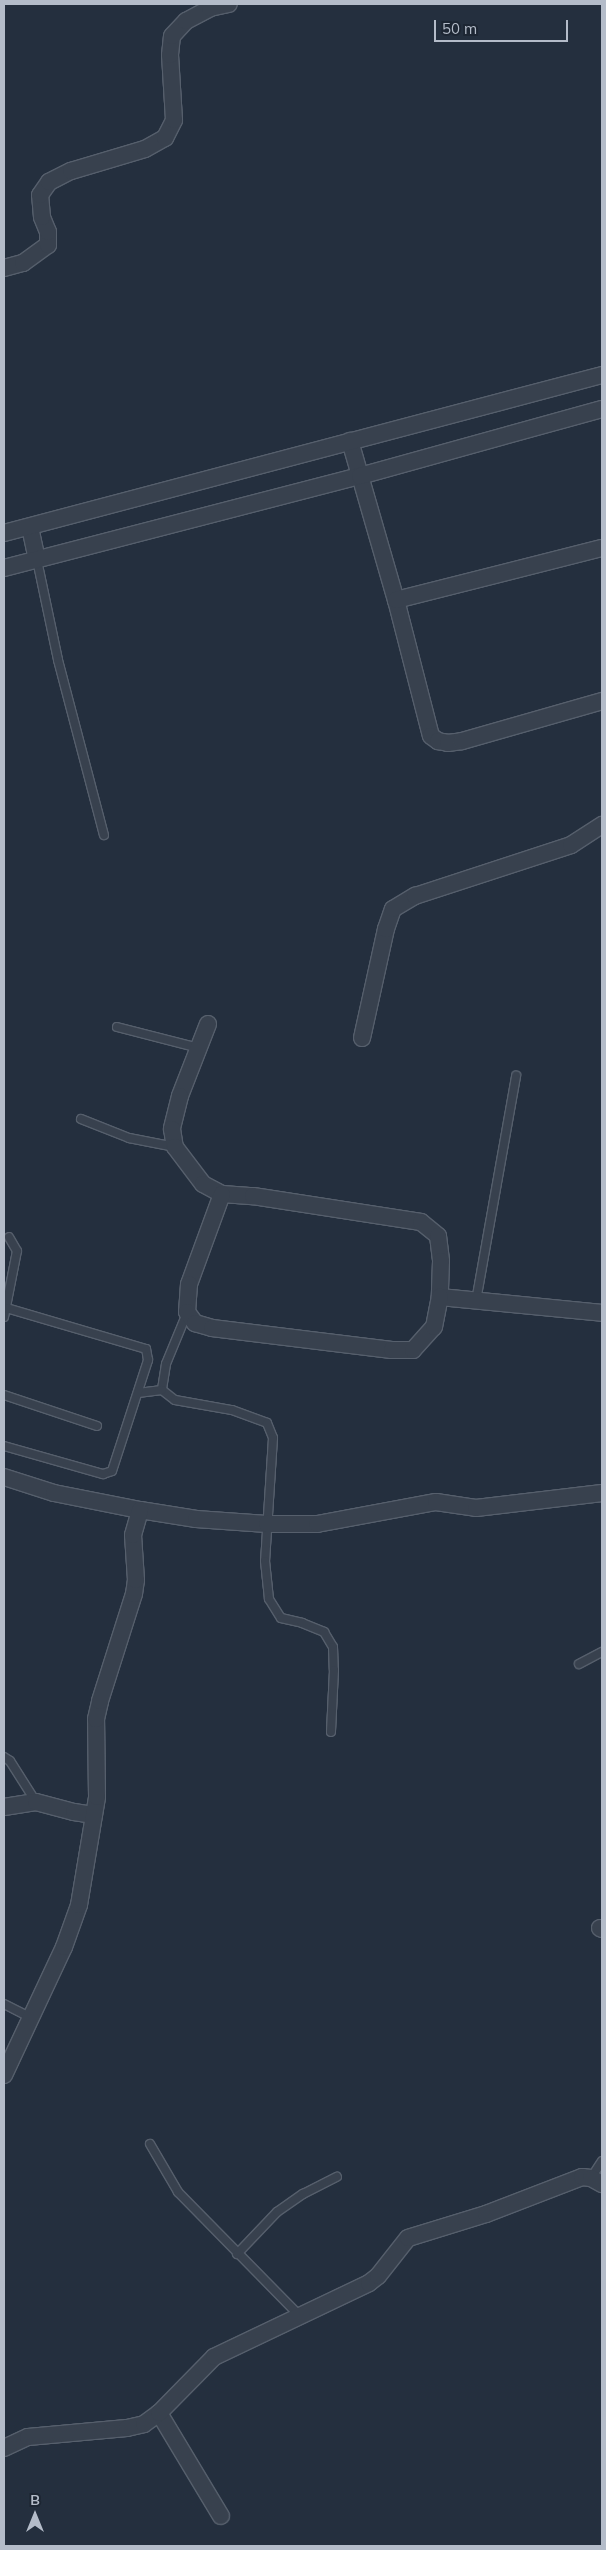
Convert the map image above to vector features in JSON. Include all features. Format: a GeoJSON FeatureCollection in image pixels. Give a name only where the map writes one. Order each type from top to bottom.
{"type":"FeatureCollection","features":[{"type":"Feature","properties":{"kind":"street"},"geometry":{"type":"LineString","coordinates":[[4,268],[23,263],[48,245],[48,232],[42,217],[40,195],[49,182],[72,171],[145,149],[165,138],[174,120],[170,56],[172,36],[186,21],[210,8],[229,4]]}},
{"type":"Feature","properties":{"kind":"street"},"geometry":{"type":"LineString","coordinates":[[4,533],[602,375]]}},
{"type":"Feature","properties":{"kind":"street"},"geometry":{"type":"LineString","coordinates":[[4,568],[360,476],[602,409]]}},
{"type":"Feature","properties":{"kind":"street"},"geometry":{"type":"LineString","coordinates":[[350,441],[396,600],[427,728],[431,736],[438,741],[448,743],[462,741],[602,701]]}},
{"type":"Feature","properties":{"kind":"street"},"geometry":{"type":"LineString","coordinates":[[30,527],[37,560]]}},
{"type":"Feature","properties":{"kind":"street"},"geometry":{"type":"LineString","coordinates":[[396,600],[602,548]]}},
{"type":"Feature","properties":{"kind":"street"},"geometry":{"type":"LineString","coordinates":[[362,1038],[386,929],[393,909],[415,896],[572,845],[602,825]]}},
{"type":"Feature","properties":{"kind":"street"},"geometry":{"type":"LineString","coordinates":[[208,1024],[180,1096],[172,1129],[175,1147],[203,1184],[222,1194],[253,1196],[421,1222],[438,1236],[441,1261],[440,1297],[434,1327],[413,1350],[392,1350],[212,1328],[195,1323],[187,1312],[190,1284],[222,1194]]}},
{"type":"Feature","properties":{"kind":"street"},"geometry":{"type":"LineString","coordinates":[[440,1297],[602,1313]]}},
{"type":"Feature","properties":{"kind":"street"},"geometry":{"type":"LineString","coordinates":[[4,1477],[54,1493],[140,1510],[196,1519],[267,1524],[318,1524],[436,1502],[476,1508],[602,1494]]}},
{"type":"Feature","properties":{"kind":"street"},"geometry":{"type":"LineString","coordinates":[[4,2075],[64,1948],[79,1905],[97,1797],[96,1719],[100,1700],[134,1594],[136,1580],[133,1535],[140,1510]]}},
{"type":"Feature","properties":{"kind":"street"},"geometry":{"type":"LineString","coordinates":[[4,1807],[36,1802],[74,1812],[94,1814]]}},
{"type":"Feature","properties":{"kind":"street"},"geometry":{"type":"LineString","coordinates":[[4,2448],[28,2437],[127,2428],[144,2424],[159,2413],[214,2357],[369,2283],[378,2276],[408,2238],[486,2214],[582,2177],[597,2181]]}},
{"type":"Feature","properties":{"kind":"street"},"geometry":{"type":"LineString","coordinates":[[159,2413],[220,2516]]}},
{"type":"Feature","properties":{"kind":"lane"},"geometry":{"type":"LineString","coordinates":[[37,560],[58,660],[104,836]]}},
{"type":"Feature","properties":{"kind":"lane"},"geometry":{"type":"LineString","coordinates":[[117,1027],[199,1048]]}},
{"type":"Feature","properties":{"kind":"lane"},"geometry":{"type":"LineString","coordinates":[[476,1302],[516,1076]]}},
{"type":"Feature","properties":{"kind":"lane"},"geometry":{"type":"LineString","coordinates":[[81,1120],[129,1138],[175,1147]]}},
{"type":"Feature","properties":{"kind":"lane"},"geometry":{"type":"LineString","coordinates":[[4,1317],[17,1251],[9,1237]]}},
{"type":"Feature","properties":{"kind":"lane"},"geometry":{"type":"LineString","coordinates":[[4,1446],[103,1474],[112,1471],[148,1360],[146,1349],[7,1308]]}},
{"type":"Feature","properties":{"kind":"lane"},"geometry":{"type":"LineString","coordinates":[[162,1390],[166,1364],[187,1312]]}},
{"type":"Feature","properties":{"kind":"lane"},"geometry":{"type":"LineString","coordinates":[[138,1393],[162,1390],[174,1400],[232,1410],[267,1423],[273,1438],[265,1561],[269,1599],[282,1618],[302,1623],[324,1632],[333,1647],[334,1670],[331,1732]]}},
{"type":"Feature","properties":{"kind":"lane"},"geometry":{"type":"LineString","coordinates":[[4,1396],[97,1426]]}},
{"type":"Feature","properties":{"kind":"lane"},"geometry":{"type":"LineString","coordinates":[[579,1664],[602,1652]]}},
{"type":"Feature","properties":{"kind":"lane"},"geometry":{"type":"LineString","coordinates":[[4,1757],[10,1761],[36,1802]]}},
{"type":"Feature","properties":{"kind":"lane"},"geometry":{"type":"LineString","coordinates":[[4,2004],[30,2017]]}},
{"type":"Feature","properties":{"kind":"lane"},"geometry":{"type":"LineString","coordinates":[[150,2144],[178,2192],[300,2316]]}},
{"type":"Feature","properties":{"kind":"lane"},"geometry":{"type":"LineString","coordinates":[[597,2181],[602,2161]]}},
{"type":"Feature","properties":{"kind":"lane"},"geometry":{"type":"LineString","coordinates":[[237,2254],[277,2212],[303,2194],[337,2177]]}}]}
